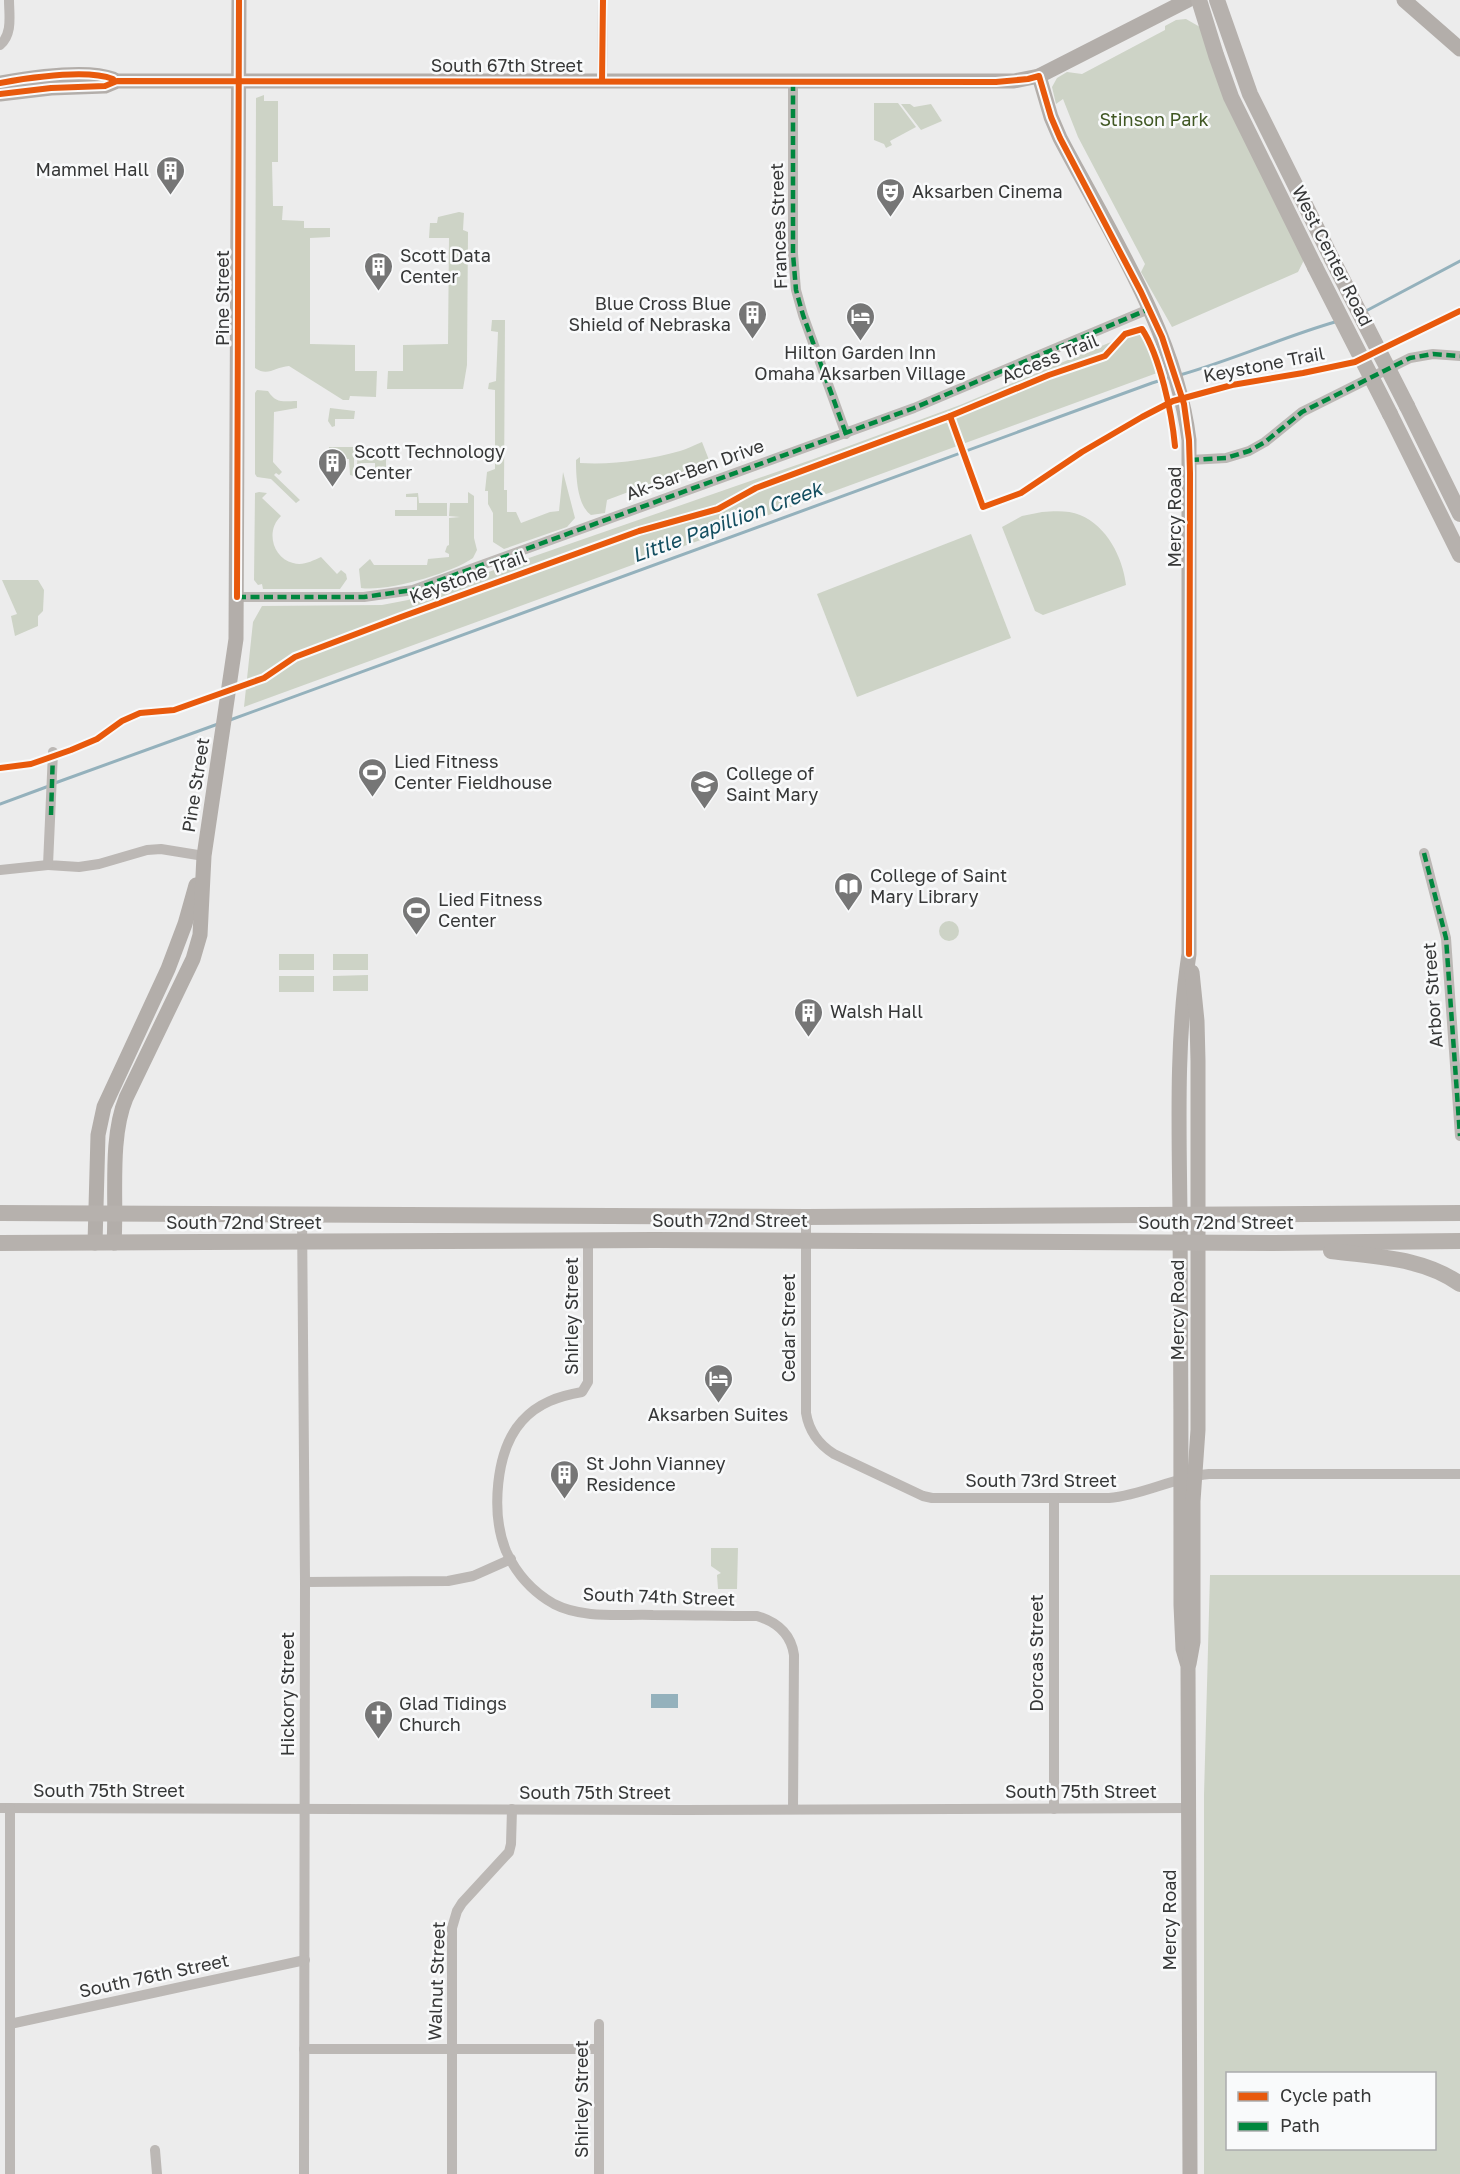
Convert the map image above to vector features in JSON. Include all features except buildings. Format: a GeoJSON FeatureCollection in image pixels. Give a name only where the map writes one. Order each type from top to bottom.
{"type":"FeatureCollection","features":[{"type":"Feature","properties":{"kind":"main road","name":"Pine Street"},"geometry":{"type":"LineString","coordinates":[[95,1243],[98,1135],[104,1107],[185,924],[204,856],[236,639],[238,0]]}},
{"type":"Feature","properties":{"kind":"main road","name":"South 67th Street"},"geometry":{"type":"LineString","coordinates":[[0,83],[70,76],[104,76],[117,81],[996,82],[1039,76],[1188,0]]}},
{"type":"Feature","properties":{"kind":"main road","name":"West Center Road"},"geometry":{"type":"LineString","coordinates":[[1199,0],[1231,97],[1460,555]]}},
{"type":"Feature","properties":{"kind":"main road","name":"West Center Road"},"geometry":{"type":"LineString","coordinates":[[1217,0],[1250,94],[1460,514]]}},
{"type":"Feature","properties":{"kind":"main road"},"geometry":{"type":"LineString","coordinates":[[1404,0],[1460,50]]}},
{"type":"Feature","properties":{"kind":"main road","name":"Mercy Road"},"geometry":{"type":"LineString","coordinates":[[1039,76],[1060,138],[1162,337],[1177,378],[1186,414],[1190,460],[1189,954],[1180,1054],[1180,1242],[1188,1476],[1193,1502],[1193,1642],[1188,1666],[1190,2174]]}},
{"type":"Feature","properties":{"kind":"main road","name":"South 67th Street"},"geometry":{"type":"LineString","coordinates":[[0,94],[51,88],[105,86],[117,81]]}},
{"type":"Feature","properties":{"kind":"main road","name":"Pine Street"},"geometry":{"type":"LineString","coordinates":[[114,1243],[117,1145],[121,1115],[126,1098],[193,959],[200,935],[204,856]]}},
{"type":"Feature","properties":{"kind":"main road","name":"Mercy Road"},"geometry":{"type":"LineString","coordinates":[[1188,1476],[1197,1430],[1197,1029],[1189,954]]}},
{"type":"Feature","properties":{"kind":"main road","name":"South 72nd Street"},"geometry":{"type":"LineString","coordinates":[[0,1213],[806,1217],[1460,1213]]}},
{"type":"Feature","properties":{"kind":"main road","name":"South 72nd Street"},"geometry":{"type":"LineString","coordinates":[[0,1243],[302,1243],[388,1240],[1274,1243],[1460,1241]]}},
{"type":"Feature","properties":{"kind":"main road"},"geometry":{"type":"LineString","coordinates":[[1274,1243],[1411,1262],[1436,1270],[1460,1284]]}},
{"type":"Feature","properties":{"kind":"street"},"geometry":{"type":"LineString","coordinates":[[2,44],[9,33],[9,0]]}},
{"type":"Feature","properties":{"kind":"street"},"geometry":{"type":"LineString","coordinates":[[602,81],[603,0]]}},
{"type":"Feature","properties":{"kind":"street","name":"Frances Street"},"geometry":{"type":"LineString","coordinates":[[793,82],[793,254],[796,290],[846,434]]}},
{"type":"Feature","properties":{"kind":"street","name":"Ak-Sar-Ben Drive"},"geometry":{"type":"LineString","coordinates":[[237,597],[364,597],[413,590],[920,406],[1149,309]]}},
{"type":"Feature","properties":{"kind":"street"},"geometry":{"type":"LineString","coordinates":[[1190,460],[1220,459],[1249,451],[1265,442],[1310,407],[1410,358],[1433,354],[1460,356]]}},
{"type":"Feature","properties":{"kind":"street"},"geometry":{"type":"LineString","coordinates":[[48,865],[53,752]]}},
{"type":"Feature","properties":{"kind":"street"},"geometry":{"type":"LineString","coordinates":[[0,870],[48,865],[80,867],[147,850],[161,849],[204,856]]}},
{"type":"Feature","properties":{"kind":"street","name":"Arbor Street"},"geometry":{"type":"LineString","coordinates":[[1424,853],[1446,938],[1460,1136]]}},
{"type":"Feature","properties":{"kind":"street","name":"Hickory Street"},"geometry":{"type":"LineString","coordinates":[[302,1214],[305,1582],[304,2174]]}},
{"type":"Feature","properties":{"kind":"street","name":"Cedar Street"},"geometry":{"type":"LineString","coordinates":[[806,1217],[806,1413],[815,1437]]}},
{"type":"Feature","properties":{"kind":"street","name":"Shirley Street"},"geometry":{"type":"LineString","coordinates":[[511,1559],[506,1550],[499,1518],[500,1478],[506,1447],[514,1430],[532,1412],[550,1400],[582,1392],[587,1387],[588,1240]]}},
{"type":"Feature","properties":{"kind":"street","name":"South 73rd Street"},"geometry":{"type":"LineString","coordinates":[[815,1437],[834,1454],[922,1496],[932,1498],[1125,1497],[1188,1476],[1460,1474]]}},
{"type":"Feature","properties":{"kind":"street","name":"Dorcas Street"},"geometry":{"type":"LineString","coordinates":[[1054,1498],[1054,1809]]}},
{"type":"Feature","properties":{"kind":"street"},"geometry":{"type":"LineString","coordinates":[[305,1582],[448,1581],[473,1576],[511,1559]]}},
{"type":"Feature","properties":{"kind":"street","name":"South 74th Street"},"geometry":{"type":"LineString","coordinates":[[511,1559],[518,1572],[537,1592],[556,1605],[573,1611],[600,1614],[757,1616],[769,1619],[782,1629],[789,1639],[794,1655],[793,1809]]}},
{"type":"Feature","properties":{"kind":"street"},"geometry":{"type":"LineString","coordinates":[[5,1808],[5,1955],[10,2024],[5,2099],[10,2174]]}},
{"type":"Feature","properties":{"kind":"street","name":"South 75th Street"},"geometry":{"type":"LineString","coordinates":[[5,1808],[1189,1808]]}},
{"type":"Feature","properties":{"kind":"street","name":"Walnut Street"},"geometry":{"type":"LineString","coordinates":[[452,2174],[451,2049],[454,1922],[462,1903],[508,1852],[511,1844],[512,1809]]}},
{"type":"Feature","properties":{"kind":"street","name":"South 76th Street"},"geometry":{"type":"LineString","coordinates":[[10,2024],[305,1960]]}},
{"type":"Feature","properties":{"kind":"street","name":"Shirley Street"},"geometry":{"type":"LineString","coordinates":[[599,2024],[599,2174]]}},
{"type":"Feature","properties":{"kind":"street"},"geometry":{"type":"LineString","coordinates":[[304,2049],[599,2049]]}},
{"type":"Feature","properties":{"kind":"street"},"geometry":{"type":"LineString","coordinates":[[155,2150],[157,2174]]}},
{"type":"Feature","properties":{"kind":"green space","name":"Stinson Park"},"geometry":{"type":"Polygon","coordinates":[[[1186,19],[1200,27],[1304,260],[1298,272],[1172,327],[1141,272],[1145,264],[1078,137],[1063,99],[1056,104],[1052,87],[1057,78],[1067,72],[1082,74],[1165,30],[1165,26],[1176,20],[1186,19]]]}},
{"type":"Feature","properties":{"kind":"green space"},"geometry":{"type":"Polygon","coordinates":[[[264,95],[264,101],[278,101],[278,162],[272,162],[273,206],[283,206],[282,220],[304,221],[304,228],[330,228],[330,237],[310,238],[310,344],[355,345],[355,371],[377,371],[376,397],[350,396],[349,400],[343,400],[289,366],[268,372],[255,368],[256,98],[264,95]]]}},
{"type":"Feature","properties":{"kind":"green space"},"geometry":{"type":"Polygon","coordinates":[[[874,103],[898,103],[916,127],[890,141],[892,145],[886,148],[884,144],[874,140],[874,103]]]}},
{"type":"Feature","properties":{"kind":"green space"},"geometry":{"type":"Polygon","coordinates":[[[901,104],[910,104],[914,107],[931,104],[942,121],[921,130],[901,104]]]}},
{"type":"Feature","properties":{"kind":"green space"},"geometry":{"type":"Polygon","coordinates":[[[464,213],[463,230],[468,232],[467,365],[463,389],[387,389],[388,371],[403,371],[403,345],[448,344],[449,238],[429,238],[430,223],[437,223],[438,217],[464,213]]]}},
{"type":"Feature","properties":{"kind":"green space"},"geometry":{"type":"Polygon","coordinates":[[[492,320],[505,320],[504,490],[507,490],[507,512],[516,512],[521,523],[559,511],[563,472],[575,518],[567,527],[504,549],[493,542],[493,513],[488,504],[488,491],[485,491],[487,472],[495,469],[495,390],[488,389],[489,383],[496,381],[498,332],[491,331],[492,320]]]}},
{"type":"Feature","properties":{"kind":"green space"},"geometry":{"type":"Polygon","coordinates":[[[1134,328],[1145,339],[1157,373],[244,707],[253,622],[262,606],[382,605],[408,600],[811,460],[960,405],[1111,342],[1134,328]]]}},
{"type":"Feature","properties":{"kind":"green space"},"geometry":{"type":"Polygon","coordinates":[[[257,390],[268,391],[274,398],[281,401],[297,401],[297,408],[274,412],[273,462],[282,472],[274,475],[300,500],[296,503],[271,479],[257,477],[255,474],[255,393],[257,390]]]}},
{"type":"Feature","properties":{"kind":"green space"},"geometry":{"type":"Polygon","coordinates":[[[330,408],[355,411],[354,419],[335,419],[335,426],[332,427],[328,421],[330,408]]]}},
{"type":"Feature","properties":{"kind":"green space"},"geometry":{"type":"Polygon","coordinates":[[[702,442],[709,460],[706,463],[607,500],[605,513],[591,515],[586,510],[578,490],[576,474],[576,460],[580,457],[580,463],[630,461],[680,451],[702,442]]]}},
{"type":"Feature","properties":{"kind":"green space"},"geometry":{"type":"Polygon","coordinates":[[[329,447],[354,447],[354,476],[350,475],[349,459],[329,459],[329,447]]]}},
{"type":"Feature","properties":{"kind":"green space"},"geometry":{"type":"Polygon","coordinates":[[[375,447],[377,450],[386,450],[386,478],[370,478],[375,475],[375,463],[357,465],[358,448],[375,447]]]}},
{"type":"Feature","properties":{"kind":"green space"},"geometry":{"type":"Polygon","coordinates":[[[468,492],[474,496],[474,538],[477,550],[473,558],[450,570],[419,580],[387,587],[361,588],[359,569],[370,559],[374,565],[427,565],[428,559],[449,557],[449,554],[445,552],[449,545],[449,518],[460,517],[449,516],[450,503],[468,503],[468,492]]]}},
{"type":"Feature","properties":{"kind":"green space"},"geometry":{"type":"Polygon","coordinates":[[[255,493],[267,493],[262,498],[281,516],[276,522],[272,536],[280,556],[300,564],[321,557],[337,574],[341,570],[346,574],[347,579],[340,589],[263,589],[262,584],[258,585],[254,580],[255,493]]]}},
{"type":"Feature","properties":{"kind":"green space"},"geometry":{"type":"Polygon","coordinates":[[[418,493],[419,503],[447,503],[447,516],[395,516],[395,510],[417,510],[417,497],[406,497],[406,494],[418,493]]]}},
{"type":"Feature","properties":{"kind":"green space"},"geometry":{"type":"Polygon","coordinates":[[[1042,512],[1076,513],[1090,520],[1112,544],[1121,564],[1126,585],[1043,615],[1035,611],[1002,527],[1022,516],[1042,512]]]}},
{"type":"Feature","properties":{"kind":"green space"},"geometry":{"type":"Polygon","coordinates":[[[971,534],[1011,638],[857,697],[817,594],[971,534]]]}},
{"type":"Feature","properties":{"kind":"green space"},"geometry":{"type":"Polygon","coordinates":[[[2,580],[38,580],[44,590],[43,611],[38,616],[38,626],[15,636],[11,616],[17,614],[2,580]]]}},
{"type":"Feature","properties":{"kind":"green space"},"geometry":{"type":"Polygon","coordinates":[[[949,921],[956,924],[959,931],[956,938],[949,941],[942,938],[939,931],[942,924],[949,921]]]}},
{"type":"Feature","properties":{"kind":"green space"},"geometry":{"type":"Polygon","coordinates":[[[279,954],[314,954],[314,970],[279,970],[279,954]]]}},
{"type":"Feature","properties":{"kind":"green space"},"geometry":{"type":"Polygon","coordinates":[[[333,954],[368,954],[368,970],[333,970],[333,954]]]}},
{"type":"Feature","properties":{"kind":"green space"},"geometry":{"type":"Polygon","coordinates":[[[368,975],[368,991],[333,991],[333,976],[368,975]]]}},
{"type":"Feature","properties":{"kind":"green space"},"geometry":{"type":"Polygon","coordinates":[[[279,976],[314,976],[314,992],[279,992],[279,976]]]}},
{"type":"Feature","properties":{"kind":"green space"},"geometry":{"type":"Polygon","coordinates":[[[711,1548],[738,1548],[737,1589],[718,1589],[717,1575],[721,1573],[711,1566],[711,1548]]]}},
{"type":"Feature","properties":{"kind":"green space"},"geometry":{"type":"Polygon","coordinates":[[[1210,1575],[1460,1575],[1460,2174],[1204,2174],[1204,1795],[1210,1575]]]}},
{"type":"Feature","properties":{"kind":"water"},"geometry":{"type":"Polygon","coordinates":[[[651,1694],[678,1694],[678,1708],[651,1708],[651,1694]]]}},
{"type":"Feature","properties":{"kind":"waterway","name":"Little Papillion Creek"},"geometry":{"type":"LineString","coordinates":[[1364,312],[1460,261]]}},
{"type":"Feature","properties":{"kind":"waterway","name":"Little Papillion Creek"},"geometry":{"type":"LineString","coordinates":[[1180,375],[1335,322]]}},
{"type":"Feature","properties":{"kind":"waterway","name":"Little Papillion Creek"},"geometry":{"type":"LineString","coordinates":[[230,720],[1171,377]]}},
{"type":"Feature","properties":{"kind":"waterway","name":"Little Papillion Creek"},"geometry":{"type":"LineString","coordinates":[[55,783],[218,724]]}},
{"type":"Feature","properties":{"kind":"waterway","name":"Little Papillion Creek"},"geometry":{"type":"LineString","coordinates":[[0,804],[49,786]]}},
{"type":"Feature","properties":{"kind":"marked path"},"geometry":{"type":"LineString","coordinates":[[793,82],[793,254],[796,290],[846,434]]}},
{"type":"Feature","properties":{"kind":"marked path"},"geometry":{"type":"LineString","coordinates":[[237,597],[364,597],[413,590],[914,408],[1149,309]]}},
{"type":"Feature","properties":{"kind":"marked path"},"geometry":{"type":"LineString","coordinates":[[1190,460],[1226,458],[1249,451],[1265,442],[1302,412],[1410,358],[1433,354],[1460,356]]}},
{"type":"Feature","properties":{"kind":"marked path"},"geometry":{"type":"LineString","coordinates":[[51,815],[53,752]]}},
{"type":"Feature","properties":{"kind":"marked path"},"geometry":{"type":"LineString","coordinates":[[1424,853],[1446,938],[1460,1136]]}},
{"type":"Feature","properties":{"kind":"cycle path"},"geometry":{"type":"LineString","coordinates":[[237,597],[239,0]]}},
{"type":"Feature","properties":{"kind":"cycle path"},"geometry":{"type":"LineString","coordinates":[[602,81],[603,0]]}},
{"type":"Feature","properties":{"kind":"cycle path"},"geometry":{"type":"LineString","coordinates":[[0,83],[73,75],[102,76],[113,79]]}},
{"type":"Feature","properties":{"kind":"cycle path"},"geometry":{"type":"LineString","coordinates":[[0,94],[51,88],[105,86],[117,81],[996,82],[1039,76],[1060,138],[1141,292],[1162,337],[1184,404],[1189,440],[1190,473],[1189,954]]}},
{"type":"Feature","properties":{"kind":"cycle path","name":"Keystone Trail"},"geometry":{"type":"LineString","coordinates":[[950,416],[983,507],[1021,493],[1082,452],[1173,401],[1232,385],[1355,362],[1460,311]]}},
{"type":"Feature","properties":{"kind":"cycle path","name":"Access Trail"},"geometry":{"type":"LineString","coordinates":[[0,768],[31,764],[71,750],[97,739],[122,721],[140,713],[174,710],[264,678],[295,657],[401,617],[639,531],[718,509],[756,488],[950,416],[1049,375],[1105,356],[1125,334],[1142,329],[1160,369],[1175,446]]}},
{"type":"Feature","properties":{"kind":"place","name":"Mammel Hall"},"geometry":{"type":"Point","coordinates":[170,196]}},
{"type":"Feature","properties":{"kind":"place","name":"Aksarben Cinema"},"geometry":{"type":"Point","coordinates":[891,218]}},
{"type":"Feature","properties":{"kind":"place","name":"Scott Data Center"},"geometry":{"type":"Point","coordinates":[379,292]}},
{"type":"Feature","properties":{"kind":"place","name":"Blue Cross Blue Shield of Nebraska"},"geometry":{"type":"Point","coordinates":[752,340]}},
{"type":"Feature","properties":{"kind":"place","name":"Hilton Garden Inn Omaha Aksarben Village"},"geometry":{"type":"Point","coordinates":[860,342]}},
{"type":"Feature","properties":{"kind":"place","name":"Scott Technology Center"},"geometry":{"type":"Point","coordinates":[333,488]}},
{"type":"Feature","properties":{"kind":"place","name":"Lied Fitness Center Fieldhouse"},"geometry":{"type":"Point","coordinates":[373,798]}},
{"type":"Feature","properties":{"kind":"place","name":"College of Saint Mary"},"geometry":{"type":"Point","coordinates":[705,810]}},
{"type":"Feature","properties":{"kind":"place","name":"College of Saint Mary Library"},"geometry":{"type":"Point","coordinates":[849,912]}},
{"type":"Feature","properties":{"kind":"place","name":"Lied Fitness Center"},"geometry":{"type":"Point","coordinates":[417,936]}},
{"type":"Feature","properties":{"kind":"place","name":"Walsh Hall"},"geometry":{"type":"Point","coordinates":[809,1038]}},
{"type":"Feature","properties":{"kind":"place","name":"Aksarben Suites"},"geometry":{"type":"Point","coordinates":[718,1404]}},
{"type":"Feature","properties":{"kind":"place","name":"St John Vianney Residence"},"geometry":{"type":"Point","coordinates":[565,1500]}},
{"type":"Feature","properties":{"kind":"place","name":"Glad Tidings Church"},"geometry":{"type":"Point","coordinates":[378,1740]}}]}
